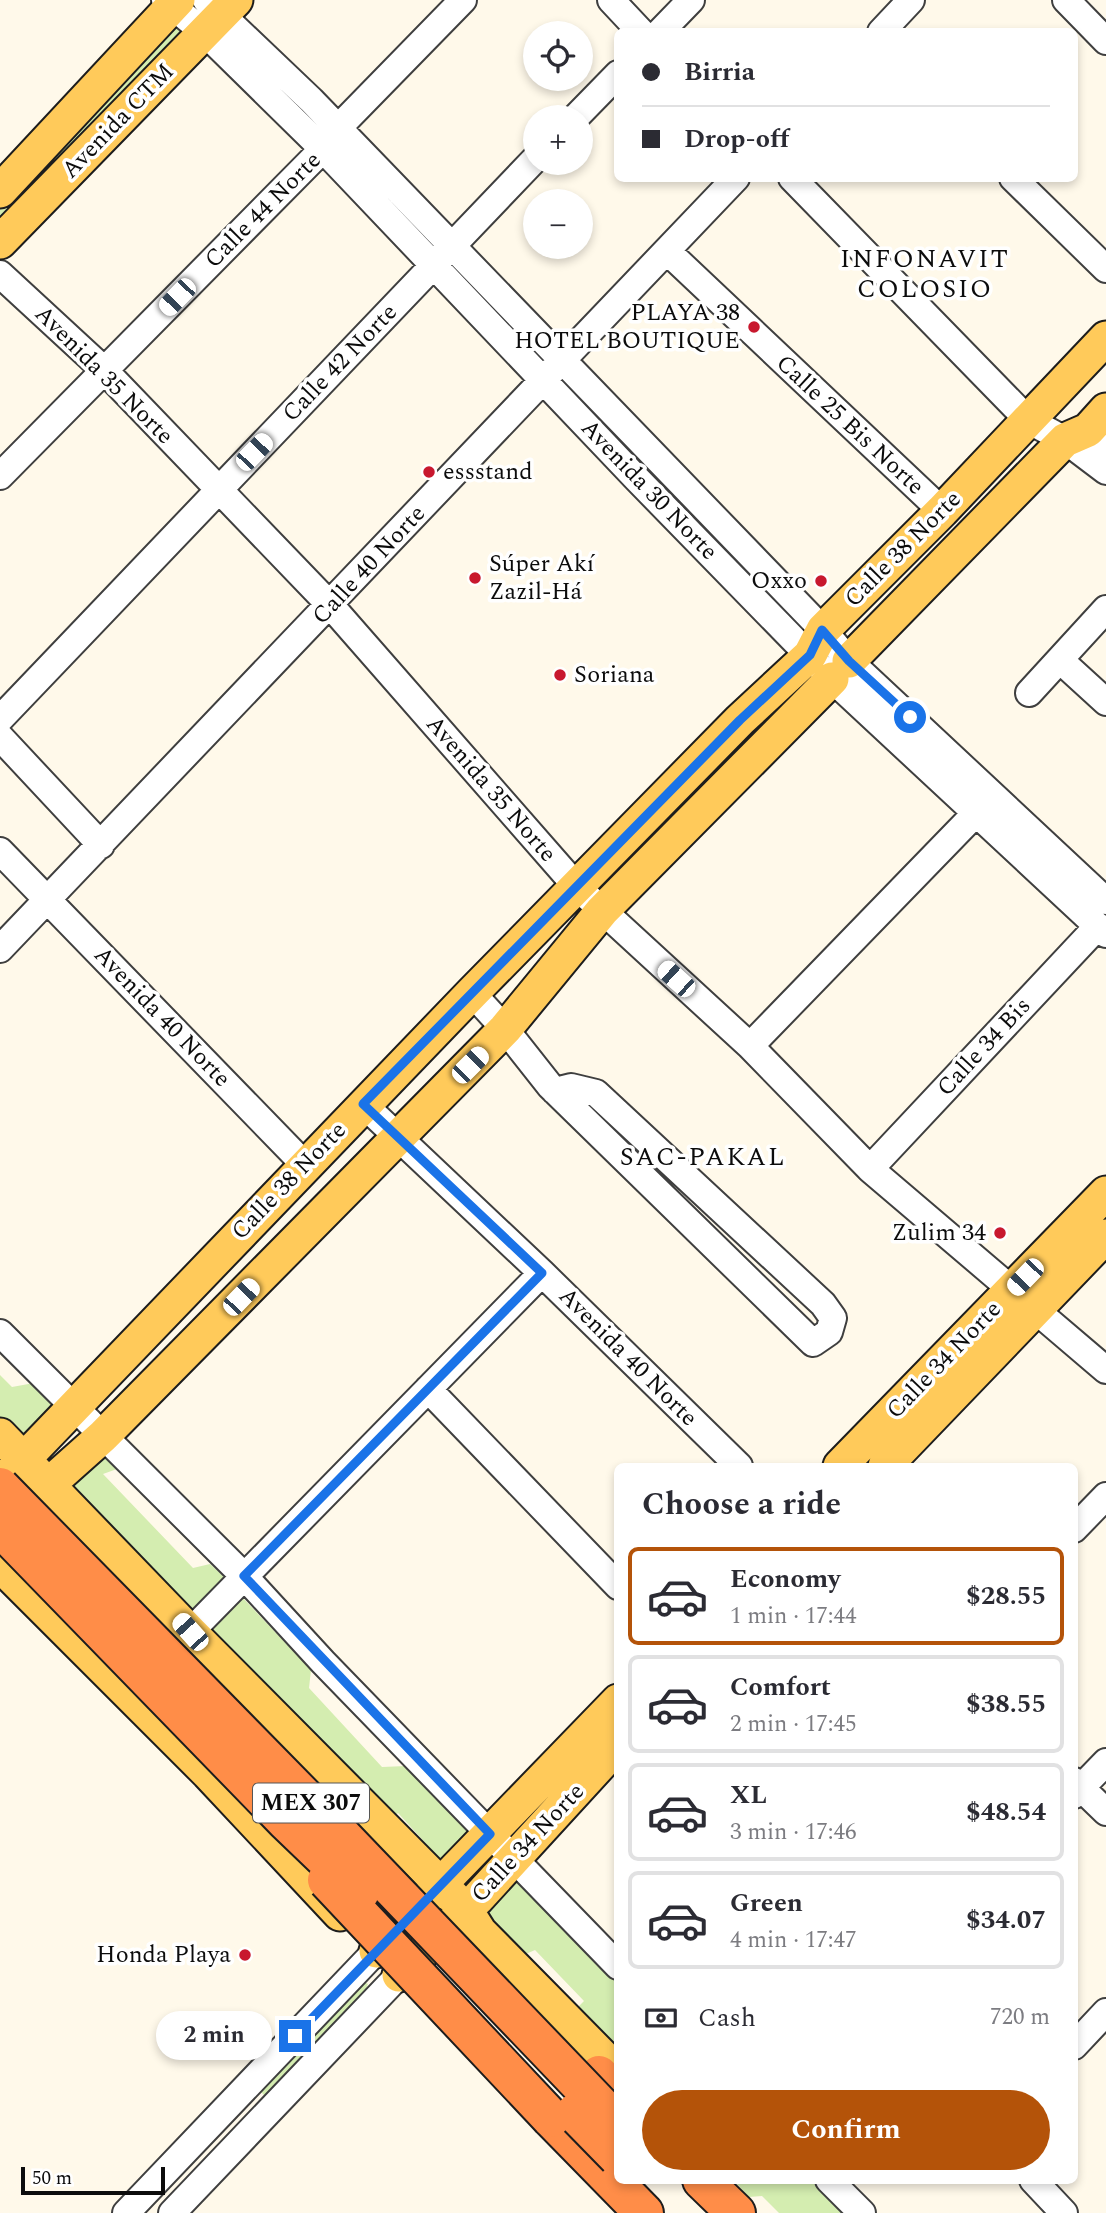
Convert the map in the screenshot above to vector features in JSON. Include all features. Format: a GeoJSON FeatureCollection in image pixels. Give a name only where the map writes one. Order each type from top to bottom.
{"type":"FeatureCollection","features":[{"type":"Feature","properties":{"kind":"highway","name":"MEX 307"},"geometry":{"type":"LineString","coordinates":[[7,1477],[302,1815],[335,1866],[614,2153]]}},
{"type":"Feature","properties":{"kind":"highway","name":"MEX 307"},"geometry":{"type":"LineString","coordinates":[[0,1527],[302,1815],[614,2120]]}},
{"type":"Feature","properties":{"kind":"highway"},"geometry":{"type":"LineString","coordinates":[[302,1815],[364,1837],[519,1998],[611,2081]]}},
{"type":"Feature","properties":{"kind":"highway"},"geometry":{"type":"LineString","coordinates":[[302,1815],[323,1876],[614,2182]]}},
{"type":"Feature","properties":{"kind":"highway"},"geometry":{"type":"LineString","coordinates":[[616,2184],[644,2213]]}},
{"type":"Feature","properties":{"kind":"highway"},"geometry":{"type":"LineString","coordinates":[[644,2184],[672,2213]]}},
{"type":"Feature","properties":{"kind":"highway"},"geometry":{"type":"LineString","coordinates":[[676,2184],[703,2213]]}},
{"type":"Feature","properties":{"kind":"highway"},"geometry":{"type":"LineString","coordinates":[[706,2184],[736,2213]]}},
{"type":"Feature","properties":{"kind":"main road","name":"Avenida CTM"},"geometry":{"type":"LineString","coordinates":[[0,191],[172,2]]}},
{"type":"Feature","properties":{"kind":"main road","name":"Avenida CTM"},"geometry":{"type":"LineString","coordinates":[[0,242],[217,12]]}},
{"type":"Feature","properties":{"kind":"main road","name":"Calle 38 Norte"},"geometry":{"type":"LineString","coordinates":[[7,1477],[305,1164],[816,642],[1106,338]]}},
{"type":"Feature","properties":{"kind":"main road","name":"Calle 38 Norte"},"geometry":{"type":"LineString","coordinates":[[0,1527],[103,1436],[399,1138],[505,1029],[601,911],[841,670],[1091,432]]}},
{"type":"Feature","properties":{"kind":"main road","name":"Calle 34 Norte"},"geometry":{"type":"LineString","coordinates":[[888,1463],[1025,1299],[1106,1193]]}},
{"type":"Feature","properties":{"kind":"main road","name":"Calle 34 Norte"},"geometry":{"type":"LineString","coordinates":[[843,1463],[1025,1299],[1106,1236]]}},
{"type":"Feature","properties":{"kind":"main road"},"geometry":{"type":"LineString","coordinates":[[0,1435],[7,1477],[49,1486],[467,1910],[480,1932],[611,2081]]}},
{"type":"Feature","properties":{"kind":"main road"},"geometry":{"type":"LineString","coordinates":[[0,1564],[208,1773],[624,2213]]}},
{"type":"Feature","properties":{"kind":"main road"},"geometry":{"type":"LineString","coordinates":[[91,1657],[81,1628],[93,1600],[110,1589],[133,1587],[153,1592]]}},
{"type":"Feature","properties":{"kind":"main road","name":"Calle 34 Norte"},"geometry":{"type":"LineString","coordinates":[[376,1951],[490,1834],[613,1734]]}},
{"type":"Feature","properties":{"kind":"main road","name":"Calle 34 Norte"},"geometry":{"type":"LineString","coordinates":[[400,1975],[515,1860],[613,1734]]}},
{"type":"Feature","properties":{"kind":"main road"},"geometry":{"type":"LineString","coordinates":[[727,2184],[754,2213]]}},
{"type":"Feature","properties":{"kind":"street","name":"Calle 44 Norte"},"geometry":{"type":"LineString","coordinates":[[0,476],[331,139],[463,0]]}},
{"type":"Feature","properties":{"kind":"street"},"geometry":{"type":"LineString","coordinates":[[611,0],[637,28]]}},
{"type":"Feature","properties":{"kind":"street"},"geometry":{"type":"LineString","coordinates":[[664,28],[691,0]]}},
{"type":"Feature","properties":{"kind":"street"},"geometry":{"type":"LineString","coordinates":[[885,28],[911,0]]}},
{"type":"Feature","properties":{"kind":"street"},"geometry":{"type":"LineString","coordinates":[[1066,0],[1106,41]]}},
{"type":"Feature","properties":{"kind":"street"},"geometry":{"type":"LineString","coordinates":[[172,2],[217,12]]}},
{"type":"Feature","properties":{"kind":"street","name":"Avenida 30 Norte"},"geometry":{"type":"LineString","coordinates":[[217,12],[331,139],[434,264],[543,381],[816,642]]}},
{"type":"Feature","properties":{"kind":"street","name":"Avenida 30 Norte"},"geometry":{"type":"LineString","coordinates":[[217,12],[311,100],[331,139],[451,244],[563,361],[841,670],[977,812],[1102,930]]}},
{"type":"Feature","properties":{"kind":"street"},"geometry":{"type":"LineString","coordinates":[[588,105],[614,78]]}},
{"type":"Feature","properties":{"kind":"street","name":"Calle 42 Norte"},"geometry":{"type":"LineString","coordinates":[[0,719],[523,171]]}},
{"type":"Feature","properties":{"kind":"street","name":"Calle 40 Norte"},"geometry":{"type":"LineString","coordinates":[[0,949],[331,606],[732,182]]}},
{"type":"Feature","properties":{"kind":"street"},"geometry":{"type":"LineString","coordinates":[[796,182],[1028,420],[1091,432],[1106,471]]}},
{"type":"Feature","properties":{"kind":"street"},"geometry":{"type":"LineString","coordinates":[[1017,182],[1106,269]]}},
{"type":"Feature","properties":{"kind":"street","name":"Calle 25 Bis Norte"},"geometry":{"type":"LineString","coordinates":[[667,251],[942,512]]}},
{"type":"Feature","properties":{"kind":"street","name":"Avenida 35 Norte"},"geometry":{"type":"LineString","coordinates":[[0,274],[104,370],[331,606],[601,911],[750,1046],[870,1169],[1106,1370]]}},
{"type":"Feature","properties":{"kind":"street"},"geometry":{"type":"LineString","coordinates":[[1029,693],[1106,609]]}},
{"type":"Feature","properties":{"kind":"street"},"geometry":{"type":"LineString","coordinates":[[1060,660],[1106,702]]}},
{"type":"Feature","properties":{"kind":"street","name":"Avenida 30 Norte"},"geometry":{"type":"LineString","coordinates":[[841,670],[1106,901]]}},
{"type":"Feature","properties":{"kind":"street"},"geometry":{"type":"LineString","coordinates":[[0,737],[101,845]]}},
{"type":"Feature","properties":{"kind":"street"},"geometry":{"type":"LineString","coordinates":[[750,1046],[977,812]]}},
{"type":"Feature","properties":{"kind":"street","name":"Avenida 40 Norte"},"geometry":{"type":"LineString","coordinates":[[0,851],[305,1164]]}},
{"type":"Feature","properties":{"kind":"street","name":"Calle 34 Bis"},"geometry":{"type":"LineString","coordinates":[[870,1169],[1102,930]]}},
{"type":"Feature","properties":{"kind":"street"},"geometry":{"type":"LineString","coordinates":[[472,993],[555,1091],[742,1271],[810,1342],[818,1342],[829,1332],[833,1318],[823,1304],[596,1093],[570,1087],[555,1091]]}},
{"type":"Feature","properties":{"kind":"street","name":"Avenida 40 Norte"},"geometry":{"type":"LineString","coordinates":[[363,1104],[542,1273],[736,1463]]}},
{"type":"Feature","properties":{"kind":"street"},"geometry":{"type":"LineString","coordinates":[[190,1632],[542,1273]]}},
{"type":"Feature","properties":{"kind":"street"},"geometry":{"type":"LineString","coordinates":[[0,1333],[244,1576],[614,1962]]}},
{"type":"Feature","properties":{"kind":"street"},"geometry":{"type":"LineString","coordinates":[[428,1389],[614,1582]]}},
{"type":"Feature","properties":{"kind":"street"},"geometry":{"type":"LineString","coordinates":[[1078,1525],[1106,1496]]}},
{"type":"Feature","properties":{"kind":"street"},"geometry":{"type":"LineString","coordinates":[[1078,1787],[1106,1762]]}},
{"type":"Feature","properties":{"kind":"street"},"geometry":{"type":"LineString","coordinates":[[1078,1789],[1106,1812]]}},
{"type":"Feature","properties":{"kind":"street"},"geometry":{"type":"LineString","coordinates":[[126,2213],[376,1951]]}},
{"type":"Feature","properties":{"kind":"street"},"geometry":{"type":"LineString","coordinates":[[172,2213],[400,1975]]}},
{"type":"Feature","properties":{"kind":"street"},"geometry":{"type":"LineString","coordinates":[[1078,2042],[1106,2012]]}},
{"type":"Feature","properties":{"kind":"street"},"geometry":{"type":"LineString","coordinates":[[833,2184],[862,2213]]}},
{"type":"Feature","properties":{"kind":"street"},"geometry":{"type":"LineString","coordinates":[[1037,2184],[1064,2213]]}},
{"type":"Feature","properties":{"kind":"green space"},"geometry":{"type":"Polygon","coordinates":[[[172,26],[181,31],[181,37],[0,223],[0,205],[172,26]]]}},
{"type":"Feature","properties":{"kind":"green space"},"geometry":{"type":"Polygon","coordinates":[[[568,382],[675,494],[672,497],[567,386],[568,382]]]}},
{"type":"Feature","properties":{"kind":"green space"},"geometry":{"type":"Polygon","coordinates":[[[689,512],[693,512],[807,629],[803,633],[689,512]]]}},
{"type":"Feature","properties":{"kind":"green space"},"geometry":{"type":"Polygon","coordinates":[[[0,1375],[12,1387],[34,1383],[58,1408],[34,1432],[16,1434],[0,1417],[0,1375]]]}},
{"type":"Feature","properties":{"kind":"green space"},"geometry":{"type":"Polygon","coordinates":[[[103,1455],[117,1469],[103,1474],[193,1568],[210,1564],[224,1577],[189,1613],[71,1488],[103,1455]]]}},
{"type":"Feature","properties":{"kind":"green space"},"geometry":{"type":"Polygon","coordinates":[[[241,1596],[311,1670],[309,1688],[382,1767],[406,1766],[474,1836],[439,1872],[428,1861],[431,1849],[398,1813],[393,1817],[204,1628],[241,1596]]]}},
{"type":"Feature","properties":{"kind":"green space"},"geometry":{"type":"Polygon","coordinates":[[[515,1875],[614,1979],[614,2054],[573,2012],[584,2001],[535,1950],[519,1957],[481,1909],[515,1875]]]}},
{"type":"Feature","properties":{"kind":"green space"},"geometry":{"type":"Polygon","coordinates":[[[364,1982],[368,1984],[366,1989],[265,2096],[261,2092],[364,1982]]]}},
{"type":"Feature","properties":{"kind":"green space"},"geometry":{"type":"Polygon","coordinates":[[[737,2184],[814,2184],[844,2213],[779,2213],[762,2196],[749,2197],[737,2184]]]}},
{"type":"Feature","properties":{"kind":"place","name":"PLAYA 38 HOTEL BOUTIQUE"},"geometry":{"type":"Point","coordinates":[754,327]}},
{"type":"Feature","properties":{"kind":"place","name":"essstand"},"geometry":{"type":"Point","coordinates":[429,472]}},
{"type":"Feature","properties":{"kind":"place","name":"Súper Akí Zazil-Há"},"geometry":{"type":"Point","coordinates":[475,578]}},
{"type":"Feature","properties":{"kind":"place","name":"Oxxo"},"geometry":{"type":"Point","coordinates":[821,581]}},
{"type":"Feature","properties":{"kind":"place","name":"Soriana"},"geometry":{"type":"Point","coordinates":[560,675]}},
{"type":"Feature","properties":{"kind":"place","name":"Zulim 34"},"geometry":{"type":"Point","coordinates":[1000,1233]}},
{"type":"Feature","properties":{"kind":"place","name":"Honda Playa"},"geometry":{"type":"Point","coordinates":[245,1955]}},
{"type":"Feature","properties":{"kind":"district","name":"INFONAVIT COLOSIO"},"geometry":{"type":"Point","coordinates":[925,274]}},
{"type":"Feature","properties":{"kind":"district","name":"SAC-PAKAL"},"geometry":{"type":"Point","coordinates":[703,1157]}},
{"type":"Feature","properties":{"kind":"route"},"geometry":{"type":"LineString","coordinates":[[295,2036],[490,1834],[323,1662],[244,1576],[542,1273],[363,1104],[740,720],[810,655],[822,630],[849,661],[910,717]]}}]}
